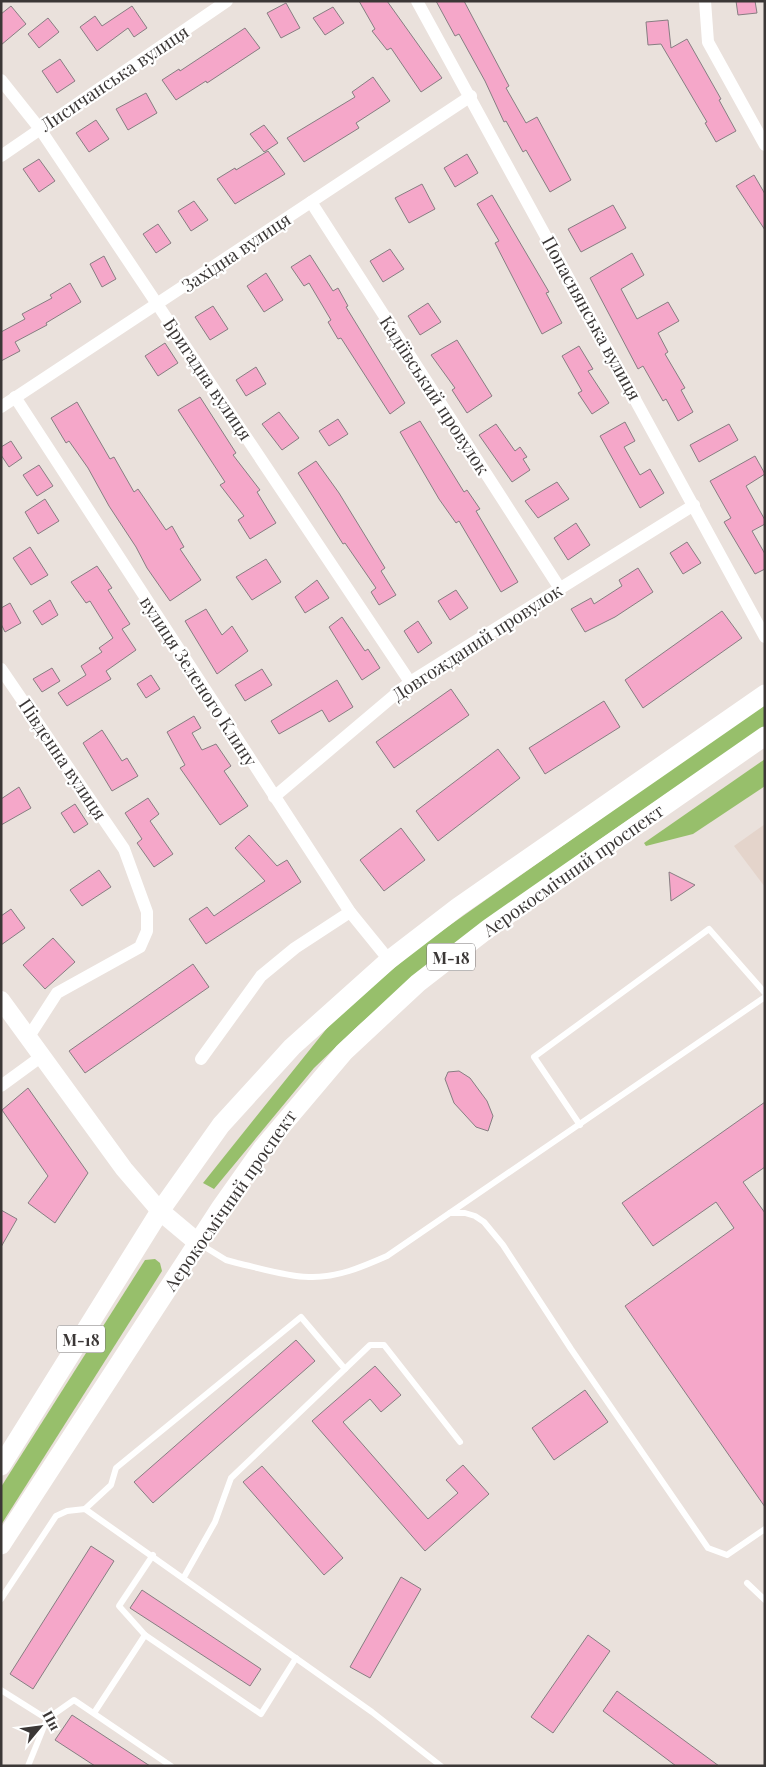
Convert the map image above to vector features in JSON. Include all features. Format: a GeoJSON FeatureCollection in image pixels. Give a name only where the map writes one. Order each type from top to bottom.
{"type":"FeatureCollection","features":[{"type":"Feature","properties":{"kind":"main road","name":"Аерокосмічний проспект"},"geometry":{"type":"LineString","coordinates":[[1,1466],[160,1211],[221,1125],[292,1047],[389,960],[458,907],[765,694]]}},
{"type":"Feature","properties":{"kind":"main road","name":"Аерокосмічний проспект"},"geometry":{"type":"LineString","coordinates":[[1,1545],[197,1242],[262,1149],[344,1052],[418,983],[490,928],[765,736]]}},
{"type":"Feature","properties":{"kind":"main road"},"geometry":{"type":"LineString","coordinates":[[1,1000],[124,1169],[160,1211],[197,1242]]}},
{"type":"Feature","properties":{"kind":"street","name":"Лисичанська вулиця"},"geometry":{"type":"LineString","coordinates":[[1,156],[227,1]]}},
{"type":"Feature","properties":{"kind":"street","name":"Попаснянська вулиця"},"geometry":{"type":"LineString","coordinates":[[417,1],[471,96],[765,637]]}},
{"type":"Feature","properties":{"kind":"street"},"geometry":{"type":"LineString","coordinates":[[705,1],[708,42],[765,145]]}},
{"type":"Feature","properties":{"kind":"street","name":"Бригадна вулиця"},"geometry":{"type":"LineString","coordinates":[[1,80],[40,129],[410,682]]}},
{"type":"Feature","properties":{"kind":"street","name":"Західна вулиця"},"geometry":{"type":"LineString","coordinates":[[1,406],[16,398],[471,96]]}},
{"type":"Feature","properties":{"kind":"street","name":"Кадіївський провулок"},"geometry":{"type":"LineString","coordinates":[[311,202],[559,587]]}},
{"type":"Feature","properties":{"kind":"street","name":"вулиця Зеленого Клину"},"geometry":{"type":"LineString","coordinates":[[16,398],[350,912],[389,960]]}},
{"type":"Feature","properties":{"kind":"street","name":"Довгожданий провулок"},"geometry":{"type":"LineString","coordinates":[[274,797],[410,682],[559,587],[694,505]]}},
{"type":"Feature","properties":{"kind":"street","name":"Південна вулиця"},"geometry":{"type":"LineString","coordinates":[[1,669],[124,849],[148,912],[147,931],[140,947],[57,993],[28,1038]]}},
{"type":"Feature","properties":{"kind":"street"},"geometry":{"type":"LineString","coordinates":[[201,1059],[261,976],[295,948],[350,912]]}},
{"type":"Feature","properties":{"kind":"street"},"geometry":{"type":"LineString","coordinates":[[1,1086],[42,1056]]}},
{"type":"Feature","properties":{"kind":"lane"},"geometry":{"type":"LineString","coordinates":[[580,1125],[534,1057],[709,929],[765,993]]}},
{"type":"Feature","properties":{"kind":"lane"},"geometry":{"type":"LineString","coordinates":[[197,1242],[226,1260],[237,1264],[308,1278],[340,1274],[387,1256],[765,998]]}},
{"type":"Feature","properties":{"kind":"lane"},"geometry":{"type":"LineString","coordinates":[[449,1214],[465,1212],[484,1222],[503,1245],[708,1548],[727,1555],[765,1529]]}},
{"type":"Feature","properties":{"kind":"lane"},"geometry":{"type":"LineString","coordinates":[[1,1598],[56,1516],[67,1511],[85,1508],[110,1485],[116,1468],[301,1317],[345,1370]]}},
{"type":"Feature","properties":{"kind":"lane"},"geometry":{"type":"LineString","coordinates":[[184,1577],[215,1522],[232,1478],[370,1345],[384,1346],[460,1442]]}},
{"type":"Feature","properties":{"kind":"lane"},"geometry":{"type":"LineString","coordinates":[[85,1508],[372,1712],[441,1766]]}},
{"type":"Feature","properties":{"kind":"lane"},"geometry":{"type":"LineString","coordinates":[[153,1555],[119,1606],[145,1635],[260,1714],[296,1658]]}},
{"type":"Feature","properties":{"kind":"lane"},"geometry":{"type":"LineString","coordinates":[[747,1583],[765,1600]]}},
{"type":"Feature","properties":{"kind":"lane"},"geometry":{"type":"LineString","coordinates":[[94,1713],[145,1635]]}},
{"type":"Feature","properties":{"kind":"lane"},"geometry":{"type":"LineString","coordinates":[[1,1690],[47,1719]]}},
{"type":"Feature","properties":{"kind":"lane"},"geometry":{"type":"LineString","coordinates":[[28,1766],[47,1719],[74,1700],[172,1766]]}},
{"type":"Feature","properties":{"kind":"shaded area"},"geometry":{"type":"Polygon","coordinates":[[[765,824],[765,887],[734,846],[765,824]]]}},
{"type":"Feature","properties":{"kind":"green space"},"geometry":{"type":"Polygon","coordinates":[[[765,703],[765,726],[596,842],[450,948],[360,1024],[314,1068],[214,1189],[203,1183],[336,1017],[419,947],[765,703]]]}},
{"type":"Feature","properties":{"kind":"green space"},"geometry":{"type":"Polygon","coordinates":[[[765,759],[765,786],[693,834],[646,846],[644,843],[765,759]]]}},
{"type":"Feature","properties":{"kind":"green space"},"geometry":{"type":"Polygon","coordinates":[[[155,1259],[160,1263],[162,1271],[1,1525],[1,1487],[145,1260],[155,1259]]]}},
{"type":"Feature","properties":{"kind":"building"},"geometry":{"type":"Polygon","coordinates":[[[359,1],[387,1],[442,78],[421,92],[391,48],[387,50],[372,31],[375,29],[359,1]]]}},
{"type":"Feature","properties":{"kind":"building"},"geometry":{"type":"Polygon","coordinates":[[[436,1],[464,1],[509,86],[506,88],[526,123],[537,117],[571,180],[550,192],[526,150],[523,152],[506,121],[504,122],[485,81],[459,34],[455,36],[436,1]]]}},
{"type":"Feature","properties":{"kind":"building"},"geometry":{"type":"Polygon","coordinates":[[[736,1],[755,1],[757,13],[738,15],[736,1]]]}},
{"type":"Feature","properties":{"kind":"building"},"geometry":{"type":"Polygon","coordinates":[[[286,3],[300,28],[281,38],[267,13],[286,3]]]}},
{"type":"Feature","properties":{"kind":"building"},"geometry":{"type":"Polygon","coordinates":[[[11,6],[26,24],[1,45],[1,14],[11,6]]]}},
{"type":"Feature","properties":{"kind":"building"},"geometry":{"type":"Polygon","coordinates":[[[132,6],[147,28],[134,37],[128,28],[97,51],[80,27],[95,16],[102,26],[132,6]]]}},
{"type":"Feature","properties":{"kind":"building"},"geometry":{"type":"Polygon","coordinates":[[[333,7],[344,23],[325,35],[313,18],[333,7]]]}},
{"type":"Feature","properties":{"kind":"building"},"geometry":{"type":"Polygon","coordinates":[[[48,18],[59,32],[39,48],[28,34],[48,18]]]}},
{"type":"Feature","properties":{"kind":"building"},"geometry":{"type":"Polygon","coordinates":[[[668,20],[671,48],[687,39],[721,99],[719,100],[736,131],[716,142],[705,123],[707,122],[661,44],[648,45],[646,22],[668,20]]]}},
{"type":"Feature","properties":{"kind":"building"},"geometry":{"type":"Polygon","coordinates":[[[245,28],[260,48],[207,83],[206,81],[176,100],[162,80],[179,69],[180,71],[245,28]]]}},
{"type":"Feature","properties":{"kind":"building"},"geometry":{"type":"Polygon","coordinates":[[[60,59],[75,81],[57,93],[42,71],[60,59]]]}},
{"type":"Feature","properties":{"kind":"building"},"geometry":{"type":"Polygon","coordinates":[[[373,77],[390,101],[356,123],[359,128],[304,162],[287,138],[355,97],[352,92],[373,77]]]}},
{"type":"Feature","properties":{"kind":"building"},"geometry":{"type":"Polygon","coordinates":[[[146,93],[157,113],[128,130],[116,109],[146,93]]]}},
{"type":"Feature","properties":{"kind":"building"},"geometry":{"type":"Polygon","coordinates":[[[96,120],[109,139],[89,152],[76,133],[96,120]]]}},
{"type":"Feature","properties":{"kind":"building"},"geometry":{"type":"Polygon","coordinates":[[[264,125],[278,143],[264,152],[250,134],[264,125]]]}},
{"type":"Feature","properties":{"kind":"building"},"geometry":{"type":"Polygon","coordinates":[[[268,151],[285,174],[235,204],[217,179],[268,151]]]}},
{"type":"Feature","properties":{"kind":"building"},"geometry":{"type":"Polygon","coordinates":[[[467,154],[478,173],[455,187],[444,168],[467,154]]]}},
{"type":"Feature","properties":{"kind":"building"},"geometry":{"type":"Polygon","coordinates":[[[39,159],[55,181],[39,192],[23,169],[39,159]]]}},
{"type":"Feature","properties":{"kind":"building"},"geometry":{"type":"Polygon","coordinates":[[[754,175],[765,194],[765,230],[736,186],[754,175]]]}},
{"type":"Feature","properties":{"kind":"building"},"geometry":{"type":"Polygon","coordinates":[[[422,184],[435,209],[409,223],[395,198],[422,184]]]}},
{"type":"Feature","properties":{"kind":"building"},"geometry":{"type":"Polygon","coordinates":[[[492,195],[549,292],[546,293],[562,323],[542,334],[495,243],[499,241],[477,204],[492,195]]]}},
{"type":"Feature","properties":{"kind":"building"},"geometry":{"type":"Polygon","coordinates":[[[194,201],[208,220],[191,231],[178,211],[194,201]]]}},
{"type":"Feature","properties":{"kind":"building"},"geometry":{"type":"Polygon","coordinates":[[[613,205],[626,228],[581,252],[568,229],[613,205]]]}},
{"type":"Feature","properties":{"kind":"building"},"geometry":{"type":"Polygon","coordinates":[[[158,224],[171,243],[156,253],[143,234],[158,224]]]}},
{"type":"Feature","properties":{"kind":"building"},"geometry":{"type":"Polygon","coordinates":[[[390,249],[404,269],[383,282],[370,261],[390,249]]]}},
{"type":"Feature","properties":{"kind":"building"},"geometry":{"type":"Polygon","coordinates":[[[632,253],[644,275],[621,289],[637,319],[668,302],[679,321],[658,333],[668,352],[665,354],[685,388],[681,390],[693,412],[678,421],[666,399],[663,401],[643,366],[638,369],[590,278],[632,253]]]}},
{"type":"Feature","properties":{"kind":"building"},"geometry":{"type":"Polygon","coordinates":[[[310,255],[333,291],[338,288],[348,306],[346,307],[405,403],[390,414],[341,338],[338,339],[328,322],[331,320],[309,283],[304,286],[291,267],[310,255]]]}},
{"type":"Feature","properties":{"kind":"building"},"geometry":{"type":"Polygon","coordinates":[[[104,256],[116,279],[102,287],[90,264],[104,256]]]}},
{"type":"Feature","properties":{"kind":"building"},"geometry":{"type":"Polygon","coordinates":[[[266,273],[283,300],[264,312],[247,286],[266,273]]]}},
{"type":"Feature","properties":{"kind":"building"},"geometry":{"type":"Polygon","coordinates":[[[70,283],[81,302],[46,323],[47,325],[15,342],[20,351],[1,361],[1,332],[25,319],[22,314],[52,298],[50,295],[70,283]]]}},
{"type":"Feature","properties":{"kind":"building"},"geometry":{"type":"Polygon","coordinates":[[[428,303],[441,322],[420,335],[408,316],[428,303]]]}},
{"type":"Feature","properties":{"kind":"building"},"geometry":{"type":"Polygon","coordinates":[[[213,306],[228,329],[210,340],[195,317],[213,306]]]}},
{"type":"Feature","properties":{"kind":"building"},"geometry":{"type":"Polygon","coordinates":[[[457,340],[492,396],[467,413],[452,390],[455,388],[431,355],[457,340]]]}},
{"type":"Feature","properties":{"kind":"building"},"geometry":{"type":"Polygon","coordinates":[[[165,343],[178,363],[158,376],[145,356],[165,343]]]}},
{"type":"Feature","properties":{"kind":"building"},"geometry":{"type":"Polygon","coordinates":[[[579,346],[593,369],[588,371],[609,403],[592,414],[578,393],[582,391],[562,356],[579,346]]]}},
{"type":"Feature","properties":{"kind":"building"},"geometry":{"type":"Polygon","coordinates":[[[256,367],[266,384],[246,396],[236,380],[256,367]]]}},
{"type":"Feature","properties":{"kind":"building"},"geometry":{"type":"Polygon","coordinates":[[[200,397],[236,453],[233,455],[260,490],[257,492],[276,523],[250,539],[238,520],[244,516],[220,485],[225,482],[178,410],[200,397]]]}},
{"type":"Feature","properties":{"kind":"building"},"geometry":{"type":"Polygon","coordinates":[[[77,402],[110,459],[114,457],[134,492],[138,489],[166,530],[172,526],[184,547],[180,549],[201,580],[170,601],[147,568],[88,468],[69,441],[66,443],[51,418],[77,402]]]}},
{"type":"Feature","properties":{"kind":"building"},"geometry":{"type":"Polygon","coordinates":[[[279,412],[299,438],[282,450],[262,424],[279,412]]]}},
{"type":"Feature","properties":{"kind":"building"},"geometry":{"type":"Polygon","coordinates":[[[338,419],[348,434],[329,446],[319,431],[338,419]]]}},
{"type":"Feature","properties":{"kind":"building"},"geometry":{"type":"Polygon","coordinates":[[[420,421],[464,492],[467,490],[480,509],[476,511],[518,582],[501,592],[459,521],[456,523],[439,499],[400,432],[420,421]]]}},
{"type":"Feature","properties":{"kind":"building"},"geometry":{"type":"Polygon","coordinates":[[[625,422],[635,441],[624,447],[640,475],[650,469],[664,493],[640,508],[600,436],[625,422]]]}},
{"type":"Feature","properties":{"kind":"building"},"geometry":{"type":"Polygon","coordinates":[[[496,424],[515,451],[520,447],[527,457],[523,459],[530,470],[512,482],[479,435],[496,424]]]}},
{"type":"Feature","properties":{"kind":"building"},"geometry":{"type":"Polygon","coordinates":[[[729,424],[738,440],[699,462],[690,445],[729,424]]]}},
{"type":"Feature","properties":{"kind":"building"},"geometry":{"type":"Polygon","coordinates":[[[11,441],[22,458],[9,467],[1,455],[1,447],[11,441]]]}},
{"type":"Feature","properties":{"kind":"building"},"geometry":{"type":"Polygon","coordinates":[[[755,456],[765,474],[746,486],[765,520],[765,524],[752,531],[765,554],[765,569],[755,574],[724,522],[731,518],[710,481],[755,456]]]}},
{"type":"Feature","properties":{"kind":"building"},"geometry":{"type":"Polygon","coordinates":[[[316,461],[339,493],[385,568],[381,571],[396,595],[379,605],[371,592],[376,588],[345,543],[343,544],[298,473],[316,461]]]}},
{"type":"Feature","properties":{"kind":"building"},"geometry":{"type":"Polygon","coordinates":[[[39,465],[53,486],[37,496],[23,475],[39,465]]]}},
{"type":"Feature","properties":{"kind":"building"},"geometry":{"type":"Polygon","coordinates":[[[557,482],[569,499],[538,518],[525,501],[557,482]]]}},
{"type":"Feature","properties":{"kind":"building"},"geometry":{"type":"Polygon","coordinates":[[[45,499],[59,521],[38,534],[25,512],[45,499]]]}},
{"type":"Feature","properties":{"kind":"building"},"geometry":{"type":"Polygon","coordinates":[[[576,523],[590,545],[568,560],[554,538],[576,523]]]}},
{"type":"Feature","properties":{"kind":"building"},"geometry":{"type":"Polygon","coordinates":[[[687,542],[701,563],[683,574],[670,553],[687,542]]]}},
{"type":"Feature","properties":{"kind":"building"},"geometry":{"type":"Polygon","coordinates":[[[30,547],[48,575],[31,585],[13,558],[30,547]]]}},
{"type":"Feature","properties":{"kind":"building"},"geometry":{"type":"Polygon","coordinates":[[[266,559],[281,582],[252,600],[236,577],[266,559]]]}},
{"type":"Feature","properties":{"kind":"building"},"geometry":{"type":"Polygon","coordinates":[[[97,566],[112,588],[108,590],[130,624],[122,629],[136,650],[106,671],[111,679],[67,706],[58,693],[86,675],[81,666],[102,652],[99,648],[113,638],[90,601],[86,603],[71,582],[97,566]]]}},
{"type":"Feature","properties":{"kind":"building"},"geometry":{"type":"Polygon","coordinates":[[[638,568],[653,592],[615,617],[585,632],[571,609],[591,598],[594,604],[622,586],[619,580],[638,568]]]}},
{"type":"Feature","properties":{"kind":"building"},"geometry":{"type":"Polygon","coordinates":[[[317,580],[329,598],[305,613],[295,597],[317,580]]]}},
{"type":"Feature","properties":{"kind":"building"},"geometry":{"type":"Polygon","coordinates":[[[456,590],[468,608],[450,620],[438,601],[456,590]]]}},
{"type":"Feature","properties":{"kind":"building"},"geometry":{"type":"Polygon","coordinates":[[[50,600],[58,615],[42,625],[33,611],[50,600]]]}},
{"type":"Feature","properties":{"kind":"building"},"geometry":{"type":"Polygon","coordinates":[[[10,603],[21,623],[5,632],[1,624],[1,608],[10,603]]]}},
{"type":"Feature","properties":{"kind":"building"},"geometry":{"type":"Polygon","coordinates":[[[206,609],[222,635],[232,626],[248,651],[217,674],[185,621],[206,609]]]}},
{"type":"Feature","properties":{"kind":"building"},"geometry":{"type":"Polygon","coordinates":[[[722,611],[742,638],[643,708],[625,680],[722,611]]]}},
{"type":"Feature","properties":{"kind":"building"},"geometry":{"type":"Polygon","coordinates":[[[342,617],[365,651],[368,649],[380,668],[362,680],[329,627],[342,617]]]}},
{"type":"Feature","properties":{"kind":"building"},"geometry":{"type":"Polygon","coordinates":[[[418,621],[432,643],[418,653],[404,631],[418,621]]]}},
{"type":"Feature","properties":{"kind":"building"},"geometry":{"type":"Polygon","coordinates":[[[52,668],[60,681],[42,692],[33,679],[52,668]]]}},
{"type":"Feature","properties":{"kind":"building"},"geometry":{"type":"Polygon","coordinates":[[[262,669],[272,685],[245,701],[235,685],[262,669]]]}},
{"type":"Feature","properties":{"kind":"building"},"geometry":{"type":"Polygon","coordinates":[[[151,675],[160,689],[146,698],[137,684],[151,675]]]}},
{"type":"Feature","properties":{"kind":"building"},"geometry":{"type":"Polygon","coordinates":[[[337,680],[353,707],[329,722],[322,710],[279,734],[271,721],[337,680]]]}},
{"type":"Feature","properties":{"kind":"building"},"geometry":{"type":"Polygon","coordinates":[[[451,689],[469,715],[394,768],[376,742],[451,689]]]}},
{"type":"Feature","properties":{"kind":"building"},"geometry":{"type":"Polygon","coordinates":[[[604,701],[620,727],[545,774],[529,748],[604,701]]]}},
{"type":"Feature","properties":{"kind":"building"},"geometry":{"type":"Polygon","coordinates":[[[194,716],[201,728],[192,733],[202,750],[216,744],[231,766],[224,771],[248,806],[220,825],[180,768],[185,765],[167,732],[194,716]]]}},
{"type":"Feature","properties":{"kind":"building"},"geometry":{"type":"Polygon","coordinates":[[[102,730],[122,761],[127,758],[138,776],[112,791],[83,743],[102,730]]]}},
{"type":"Feature","properties":{"kind":"building"},"geometry":{"type":"Polygon","coordinates":[[[498,749],[520,778],[438,841],[416,811],[498,749]]]}},
{"type":"Feature","properties":{"kind":"building"},"geometry":{"type":"Polygon","coordinates":[[[19,787],[31,808],[1,825],[1,799],[19,787]]]}},
{"type":"Feature","properties":{"kind":"building"},"geometry":{"type":"Polygon","coordinates":[[[148,798],[159,814],[150,821],[173,854],[154,867],[137,843],[142,839],[125,813],[148,798]]]}},
{"type":"Feature","properties":{"kind":"building"},"geometry":{"type":"Polygon","coordinates":[[[75,804],[88,824],[74,833],[61,813],[75,804]]]}},
{"type":"Feature","properties":{"kind":"building"},"geometry":{"type":"Polygon","coordinates":[[[401,828],[425,860],[384,891],[360,860],[401,828]]]}},
{"type":"Feature","properties":{"kind":"building"},"geometry":{"type":"Polygon","coordinates":[[[249,835],[277,866],[287,860],[301,882],[206,944],[189,919],[207,907],[214,916],[265,881],[235,848],[249,835]]]}},
{"type":"Feature","properties":{"kind":"building"},"geometry":{"type":"Polygon","coordinates":[[[99,870],[111,887],[82,906],[70,890],[99,870]]]}},
{"type":"Feature","properties":{"kind":"building"},"geometry":{"type":"Polygon","coordinates":[[[669,872],[695,885],[671,901],[669,872]]]}},
{"type":"Feature","properties":{"kind":"building"},"geometry":{"type":"Polygon","coordinates":[[[11,909],[25,928],[1,945],[1,916],[11,909]]]}},
{"type":"Feature","properties":{"kind":"building"},"geometry":{"type":"Polygon","coordinates":[[[53,938],[75,962],[45,989],[23,965],[53,938]]]}},
{"type":"Feature","properties":{"kind":"building"},"geometry":{"type":"Polygon","coordinates":[[[193,964],[209,987],[85,1073],[69,1051],[193,964]]]}},
{"type":"Feature","properties":{"kind":"building"},"geometry":{"type":"Polygon","coordinates":[[[459,1071],[470,1078],[487,1101],[493,1116],[488,1131],[476,1127],[454,1103],[445,1079],[448,1072],[459,1071]]]}},
{"type":"Feature","properties":{"kind":"building"},"geometry":{"type":"Polygon","coordinates":[[[28,1088],[88,1173],[55,1223],[28,1203],[48,1176],[2,1110],[28,1088]]]}},
{"type":"Feature","properties":{"kind":"building"},"geometry":{"type":"Polygon","coordinates":[[[765,1102],[765,1167],[743,1182],[765,1213],[765,1507],[625,1306],[734,1228],[716,1202],[653,1246],[622,1203],[765,1102]]]}},
{"type":"Feature","properties":{"kind":"building"},"geometry":{"type":"Polygon","coordinates":[[[1,1210],[17,1219],[1,1247],[1,1210]]]}},
{"type":"Feature","properties":{"kind":"building"},"geometry":{"type":"Polygon","coordinates":[[[296,1340],[315,1361],[153,1503],[134,1482],[296,1340]]]}},
{"type":"Feature","properties":{"kind":"building"},"geometry":{"type":"Polygon","coordinates":[[[375,1366],[401,1395],[381,1412],[370,1399],[343,1422],[428,1519],[458,1493],[446,1480],[463,1465],[489,1494],[425,1551],[312,1421],[375,1366]]]}},
{"type":"Feature","properties":{"kind":"building"},"geometry":{"type":"Polygon","coordinates":[[[585,1390],[608,1422],[554,1460],[532,1428],[585,1390]]]}},
{"type":"Feature","properties":{"kind":"building"},"geometry":{"type":"Polygon","coordinates":[[[262,1466],[343,1558],[324,1575],[243,1482],[262,1466]]]}},
{"type":"Feature","properties":{"kind":"building"},"geometry":{"type":"Polygon","coordinates":[[[91,1546],[114,1561],[33,1689],[10,1674],[91,1546]]]}},
{"type":"Feature","properties":{"kind":"building"},"geometry":{"type":"Polygon","coordinates":[[[401,1577],[421,1589],[370,1678],[350,1667],[401,1577]]]}},
{"type":"Feature","properties":{"kind":"building"},"geometry":{"type":"Polygon","coordinates":[[[142,1590],[261,1669],[250,1686],[130,1608],[142,1590]]]}},
{"type":"Feature","properties":{"kind":"building"},"geometry":{"type":"Polygon","coordinates":[[[588,1635],[610,1651],[553,1733],[531,1717],[588,1635]]]}},
{"type":"Feature","properties":{"kind":"building"},"geometry":{"type":"Polygon","coordinates":[[[617,1691],[719,1766],[676,1766],[603,1711],[617,1691]]]}},
{"type":"Feature","properties":{"kind":"building"},"geometry":{"type":"Polygon","coordinates":[[[72,1715],[150,1766],[95,1766],[55,1740],[72,1715]]]}}]}
